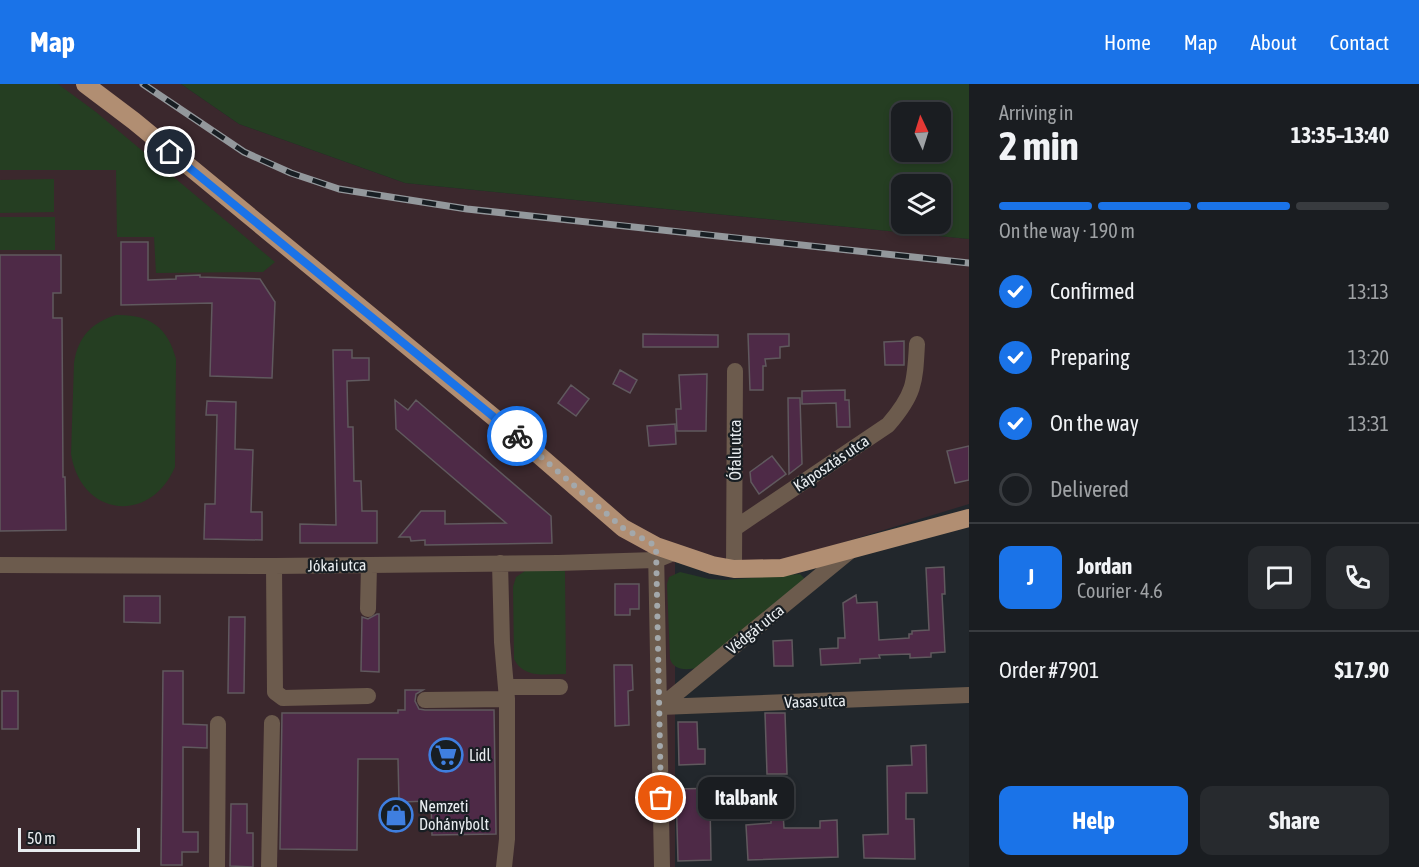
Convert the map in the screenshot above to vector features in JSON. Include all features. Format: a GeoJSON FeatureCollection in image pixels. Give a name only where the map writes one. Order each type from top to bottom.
{"type":"FeatureCollection","features":[{"type":"Feature","properties":{"kind":"main road","name":"Védgát utca"},"geometry":{"type":"LineString","coordinates":[[85,84],[519,438],[623,528],[662,553],[734,569],[782,568],[969,518]]}},
{"type":"Feature","properties":{"kind":"street","name":"Káposztás utca"},"geometry":{"type":"LineString","coordinates":[[735,528],[888,425],[902,408],[915,382],[916,344]]}},
{"type":"Feature","properties":{"kind":"street","name":"Ófalu utca"},"geometry":{"type":"LineString","coordinates":[[735,371],[735,528]]}},
{"type":"Feature","properties":{"kind":"street"},"geometry":{"type":"LineString","coordinates":[[734,569],[735,528]]}},
{"type":"Feature","properties":{"kind":"street","name":"Védgát utca"},"geometry":{"type":"LineString","coordinates":[[660,707],[850,551]]}},
{"type":"Feature","properties":{"kind":"street","name":"Jókai utca"},"geometry":{"type":"LineString","coordinates":[[0,565],[500,564],[662,553]]}},
{"type":"Feature","properties":{"kind":"street"},"geometry":{"type":"LineString","coordinates":[[662,553],[660,707],[662,867]]}},
{"type":"Feature","properties":{"kind":"street"},"geometry":{"type":"LineString","coordinates":[[500,564],[506,693],[507,839],[504,867]]}},
{"type":"Feature","properties":{"kind":"street"},"geometry":{"type":"LineString","coordinates":[[368,609],[369,565]]}},
{"type":"Feature","properties":{"kind":"street"},"geometry":{"type":"LineString","coordinates":[[274,566],[275,692],[283,698],[368,696]]}},
{"type":"Feature","properties":{"kind":"street"},"geometry":{"type":"LineString","coordinates":[[425,700],[560,687]]}},
{"type":"Feature","properties":{"kind":"street","name":"Vasas utca"},"geometry":{"type":"LineString","coordinates":[[660,707],[969,695]]}},
{"type":"Feature","properties":{"kind":"street"},"geometry":{"type":"LineString","coordinates":[[269,867],[272,723]]}},
{"type":"Feature","properties":{"kind":"street"},"geometry":{"type":"LineString","coordinates":[[217,867],[218,724]]}},
{"type":"Feature","properties":{"kind":"shaded area"},"geometry":{"type":"Polygon","coordinates":[[[0,84],[181,84],[239,124],[405,183],[891,231],[891,234],[969,239],[969,504],[737,575],[675,549],[675,867],[0,867],[0,84]]]}},
{"type":"Feature","properties":{"kind":"green space"},"geometry":{"type":"Polygon","coordinates":[[[0,84],[58,84],[96,112],[275,262],[263,272],[156,273],[154,237],[117,237],[116,170],[0,170],[0,84]]]}},
{"type":"Feature","properties":{"kind":"green space"},"geometry":{"type":"Polygon","coordinates":[[[181,84],[969,84],[969,239],[919,234],[951,234],[951,174],[891,174],[891,231],[405,183],[239,124],[181,84]]]}},
{"type":"Feature","properties":{"kind":"green space"},"geometry":{"type":"Polygon","coordinates":[[[54,179],[54,212],[0,213],[0,180],[54,179]]]}},
{"type":"Feature","properties":{"kind":"green space"},"geometry":{"type":"Polygon","coordinates":[[[0,217],[55,217],[55,250],[0,250],[0,217]]]}},
{"type":"Feature","properties":{"kind":"green space"},"geometry":{"type":"Polygon","coordinates":[[[116,315],[138,317],[155,325],[168,338],[176,359],[175,467],[164,486],[150,498],[134,505],[117,506],[102,501],[88,491],[77,475],[71,454],[76,354],[87,332],[99,322],[116,315]]]}},
{"type":"Feature","properties":{"kind":"green space"},"geometry":{"type":"Polygon","coordinates":[[[525,571],[565,571],[566,674],[530,673],[518,665],[514,659],[513,587],[516,577],[525,571]]]}},
{"type":"Feature","properties":{"kind":"green space"},"geometry":{"type":"Polygon","coordinates":[[[680,572],[709,579],[725,580],[800,574],[805,579],[697,668],[685,669],[674,666],[670,659],[667,584],[669,577],[680,572]]]}},
{"type":"Feature","properties":{"kind":"building"},"geometry":{"type":"Polygon","coordinates":[[[121,242],[148,242],[148,280],[200,275],[200,277],[260,279],[275,302],[272,378],[210,376],[212,303],[121,305],[121,242]]]}},
{"type":"Feature","properties":{"kind":"building"},"geometry":{"type":"Polygon","coordinates":[[[0,255],[61,255],[61,293],[53,293],[53,318],[62,318],[63,477],[65,477],[66,530],[0,531],[0,255]]]}},
{"type":"Feature","properties":{"kind":"building"},"geometry":{"type":"Polygon","coordinates":[[[643,334],[718,335],[718,347],[643,347],[643,334]]]}},
{"type":"Feature","properties":{"kind":"building"},"geometry":{"type":"Polygon","coordinates":[[[748,334],[789,334],[789,346],[780,347],[780,358],[765,359],[763,390],[750,390],[748,334]]]}},
{"type":"Feature","properties":{"kind":"building"},"geometry":{"type":"Polygon","coordinates":[[[904,341],[904,365],[885,365],[884,342],[904,341]]]}},
{"type":"Feature","properties":{"kind":"building"},"geometry":{"type":"Polygon","coordinates":[[[333,350],[352,350],[352,358],[369,358],[369,380],[347,381],[348,427],[353,427],[354,481],[361,481],[362,511],[377,511],[377,543],[300,543],[300,524],[336,525],[333,350]]]}},
{"type":"Feature","properties":{"kind":"building"},"geometry":{"type":"Polygon","coordinates":[[[620,370],[637,380],[630,393],[613,384],[620,370]]]}},
{"type":"Feature","properties":{"kind":"building"},"geometry":{"type":"Polygon","coordinates":[[[707,374],[706,431],[677,431],[676,409],[681,409],[679,375],[707,374]]]}},
{"type":"Feature","properties":{"kind":"building"},"geometry":{"type":"Polygon","coordinates":[[[571,385],[589,399],[576,416],[558,403],[571,385]]]}},
{"type":"Feature","properties":{"kind":"building"},"geometry":{"type":"Polygon","coordinates":[[[845,390],[845,400],[849,400],[850,427],[837,427],[836,403],[802,404],[802,391],[845,390]]]}},
{"type":"Feature","properties":{"kind":"building"},"geometry":{"type":"Polygon","coordinates":[[[788,398],[800,398],[802,464],[789,474],[788,398]]]}},
{"type":"Feature","properties":{"kind":"building"},"geometry":{"type":"Polygon","coordinates":[[[395,400],[408,410],[416,400],[551,516],[552,543],[425,545],[425,540],[411,541],[410,537],[399,537],[421,511],[445,511],[445,524],[506,523],[396,429],[395,400]]]}},
{"type":"Feature","properties":{"kind":"building"},"geometry":{"type":"Polygon","coordinates":[[[207,401],[236,402],[235,449],[253,450],[251,512],[262,512],[262,540],[204,539],[205,504],[215,504],[217,415],[206,415],[207,401]]]}},
{"type":"Feature","properties":{"kind":"building"},"geometry":{"type":"Polygon","coordinates":[[[675,424],[676,444],[649,446],[647,426],[675,424]]]}},
{"type":"Feature","properties":{"kind":"building"},"geometry":{"type":"Polygon","coordinates":[[[969,446],[969,480],[955,483],[947,451],[969,446]]]}},
{"type":"Feature","properties":{"kind":"building"},"geometry":{"type":"Polygon","coordinates":[[[772,456],[786,474],[759,494],[751,482],[750,472],[772,456]]]}},
{"type":"Feature","properties":{"kind":"building"},"geometry":{"type":"Polygon","coordinates":[[[944,567],[945,594],[942,594],[945,652],[931,653],[931,657],[910,658],[910,654],[879,655],[880,658],[860,659],[860,663],[821,665],[820,649],[838,648],[838,638],[845,638],[843,603],[856,595],[857,603],[877,602],[879,640],[909,638],[912,631],[929,630],[926,568],[944,567]]]}},
{"type":"Feature","properties":{"kind":"building"},"geometry":{"type":"Polygon","coordinates":[[[615,584],[639,584],[639,609],[630,609],[630,615],[615,615],[615,584]]]}},
{"type":"Feature","properties":{"kind":"building"},"geometry":{"type":"Polygon","coordinates":[[[124,596],[160,596],[160,623],[124,622],[124,596]]]}},
{"type":"Feature","properties":{"kind":"building"},"geometry":{"type":"Polygon","coordinates":[[[379,614],[379,672],[361,671],[362,617],[368,619],[379,614]]]}},
{"type":"Feature","properties":{"kind":"building"},"geometry":{"type":"Polygon","coordinates":[[[229,617],[245,617],[244,693],[228,693],[229,617]]]}},
{"type":"Feature","properties":{"kind":"building"},"geometry":{"type":"Polygon","coordinates":[[[792,640],[793,666],[774,666],[773,641],[792,640]]]}},
{"type":"Feature","properties":{"kind":"building"},"geometry":{"type":"Polygon","coordinates":[[[614,665],[632,665],[633,690],[628,691],[629,725],[615,726],[614,665]]]}},
{"type":"Feature","properties":{"kind":"building"},"geometry":{"type":"Polygon","coordinates":[[[163,671],[183,671],[183,724],[207,725],[207,748],[183,747],[183,832],[198,832],[198,852],[182,852],[182,865],[161,865],[163,671]]]}},
{"type":"Feature","properties":{"kind":"building"},"geometry":{"type":"Polygon","coordinates":[[[405,690],[423,690],[416,694],[415,701],[419,709],[494,710],[496,834],[432,835],[431,801],[399,802],[398,759],[358,759],[357,850],[280,849],[282,713],[398,713],[398,710],[405,710],[405,690]]]}},
{"type":"Feature","properties":{"kind":"building"},"geometry":{"type":"Polygon","coordinates":[[[2,691],[18,691],[18,729],[2,729],[2,691]]]}},
{"type":"Feature","properties":{"kind":"building"},"geometry":{"type":"Polygon","coordinates":[[[765,713],[785,713],[787,774],[767,774],[765,713]]]}},
{"type":"Feature","properties":{"kind":"building"},"geometry":{"type":"Polygon","coordinates":[[[678,722],[697,722],[698,749],[705,749],[705,764],[679,765],[678,722]]]}},
{"type":"Feature","properties":{"kind":"building"},"geometry":{"type":"Polygon","coordinates":[[[926,745],[927,793],[906,793],[906,819],[914,819],[915,859],[864,858],[863,835],[888,834],[887,766],[912,765],[911,746],[926,745]]]}},
{"type":"Feature","properties":{"kind":"building"},"geometry":{"type":"Polygon","coordinates":[[[719,788],[719,801],[710,801],[711,860],[678,861],[676,789],[719,788]]]}},
{"type":"Feature","properties":{"kind":"building"},"geometry":{"type":"Polygon","coordinates":[[[231,804],[247,804],[247,833],[253,833],[253,867],[230,866],[231,804]]]}},
{"type":"Feature","properties":{"kind":"building"},"geometry":{"type":"Polygon","coordinates":[[[771,813],[783,813],[784,828],[820,828],[820,821],[837,820],[838,857],[748,860],[746,825],[771,823],[771,813]]]}},
{"type":"Feature","properties":{"kind":"railway"},"geometry":{"type":"LineString","coordinates":[[143,84],[244,152],[291,173],[339,189],[467,209],[969,263]]}},
{"type":"Feature","properties":{"kind":"way so far"},"geometry":{"type":"LineString","coordinates":[[517,436],[623,528],[656,546],[661,798]]}},
{"type":"Feature","properties":{"kind":"place","name":"Lidl"},"geometry":{"type":"Point","coordinates":[446,755]}},
{"type":"Feature","properties":{"kind":"place","name":"Italbank"},"geometry":{"type":"Point","coordinates":[661,798]}},
{"type":"Feature","properties":{"kind":"place","name":"Nemzeti Dohánybolt"},"geometry":{"type":"Point","coordinates":[396,815]}},
{"type":"Feature","properties":{"kind":"route"},"geometry":{"type":"LineString","coordinates":[[170,152],[517,436]]}}]}
